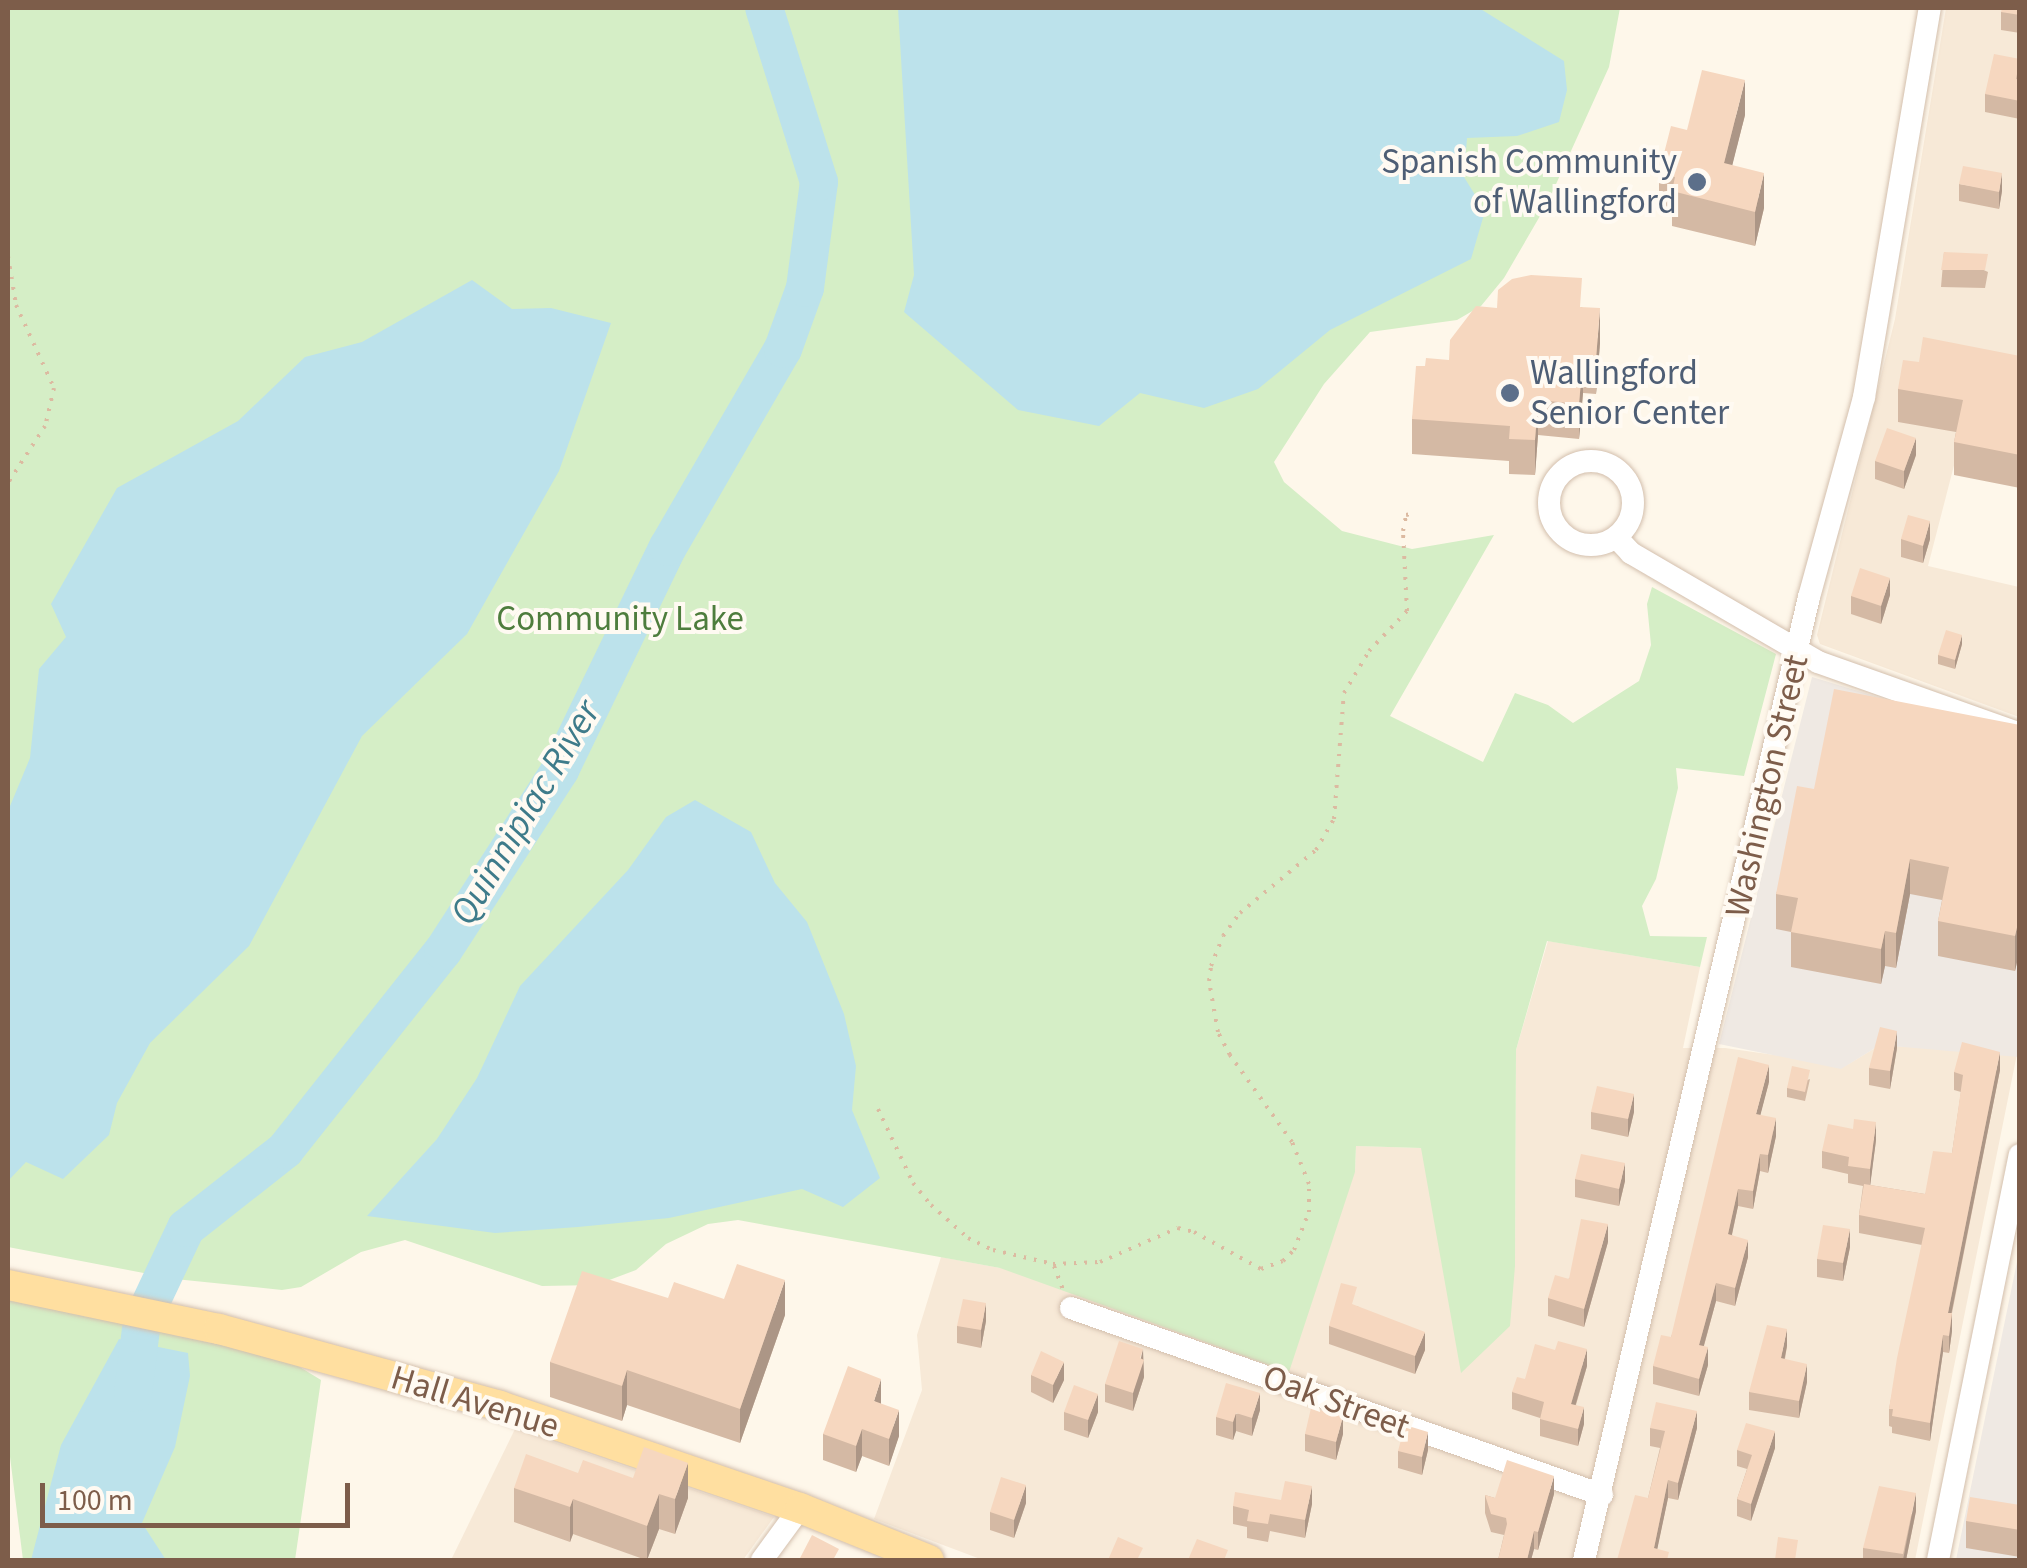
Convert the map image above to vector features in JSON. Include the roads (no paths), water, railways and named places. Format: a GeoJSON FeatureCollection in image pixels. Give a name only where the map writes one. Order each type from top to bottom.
{"type":"FeatureCollection","features":[{"type":"Feature","properties":{"kind":"main road","name":"Hall Avenue"},"geometry":{"type":"LineString","coordinates":[[8,1285],[219,1329],[500,1406],[800,1508],[929,1560]]}},
{"type":"Feature","properties":{"kind":"street","name":"Washington Street"},"geometry":{"type":"LineString","coordinates":[[1584,1560],[1798,650],[1864,397],[1930,8]]}},
{"type":"Feature","properties":{"kind":"street"},"geometry":{"type":"LineString","coordinates":[[1616,536],[1632,553],[1832,668],[2020,734]]}},
{"type":"Feature","properties":{"kind":"street"},"geometry":{"type":"LineString","coordinates":[[1938,1560],[2020,1155]]}},
{"type":"Feature","properties":{"kind":"street","name":"Oak Street"},"geometry":{"type":"LineString","coordinates":[[1071,1308],[1602,1495]]}},
{"type":"Feature","properties":{"kind":"street"},"geometry":{"type":"LineString","coordinates":[[762,1560],[800,1508]]}},
{"type":"Feature","properties":{"kind":"water"},"geometry":{"type":"Polygon","coordinates":[[[898,8],[1479,8],[1564,61],[1567,90],[1559,122],[1517,136],[1467,138],[1464,177],[1485,211],[1471,259],[1330,330],[1258,389],[1204,408],[1140,393],[1099,426],[1018,410],[904,312],[914,275],[898,8]]]}},
{"type":"Feature","properties":{"kind":"water"},"geometry":{"type":"Polygon","coordinates":[[[472,280],[512,309],[551,308],[611,323],[559,471],[467,634],[362,736],[249,946],[150,1043],[117,1103],[109,1135],[63,1179],[26,1162],[8,1181],[8,811],[30,758],[39,669],[66,637],[51,604],[117,488],[238,421],[305,357],[362,342],[472,280]]]}},
{"type":"Feature","properties":{"kind":"water"},"geometry":{"type":"Polygon","coordinates":[[[695,800],[751,832],[775,883],[807,922],[844,1014],[856,1066],[852,1110],[880,1178],[843,1207],[802,1189],[669,1218],[578,1227],[495,1233],[367,1216],[437,1139],[477,1078],[520,986],[628,870],[666,817],[695,800]]]}},
{"type":"Feature","properties":{"kind":"water"},"geometry":{"type":"Polygon","coordinates":[[[119,1339],[188,1353],[190,1376],[175,1447],[142,1523],[166,1560],[31,1560],[61,1445],[119,1339]]]}},
{"type":"Feature","properties":{"kind":"waterway","name":"Quinnipiac River"},"geometry":{"type":"LineString","coordinates":[[133,1393],[142,1321],[186,1228],[285,1150],[443,951],[560,770],[668,547],[783,349],[805,288],[819,182],[764,8]]}},
{"type":"Feature","properties":{"kind":"place","name":"Spanish Community of Wallingford"},"geometry":{"type":"Point","coordinates":[1697,182]}},
{"type":"Feature","properties":{"kind":"place","name":"Wallingford Senior Center"},"geometry":{"type":"Point","coordinates":[1510,393]}},
{"type":"Feature","properties":{"kind":"park label","name":"Community Lake"},"geometry":{"type":"Point","coordinates":[620,619]}}]}
